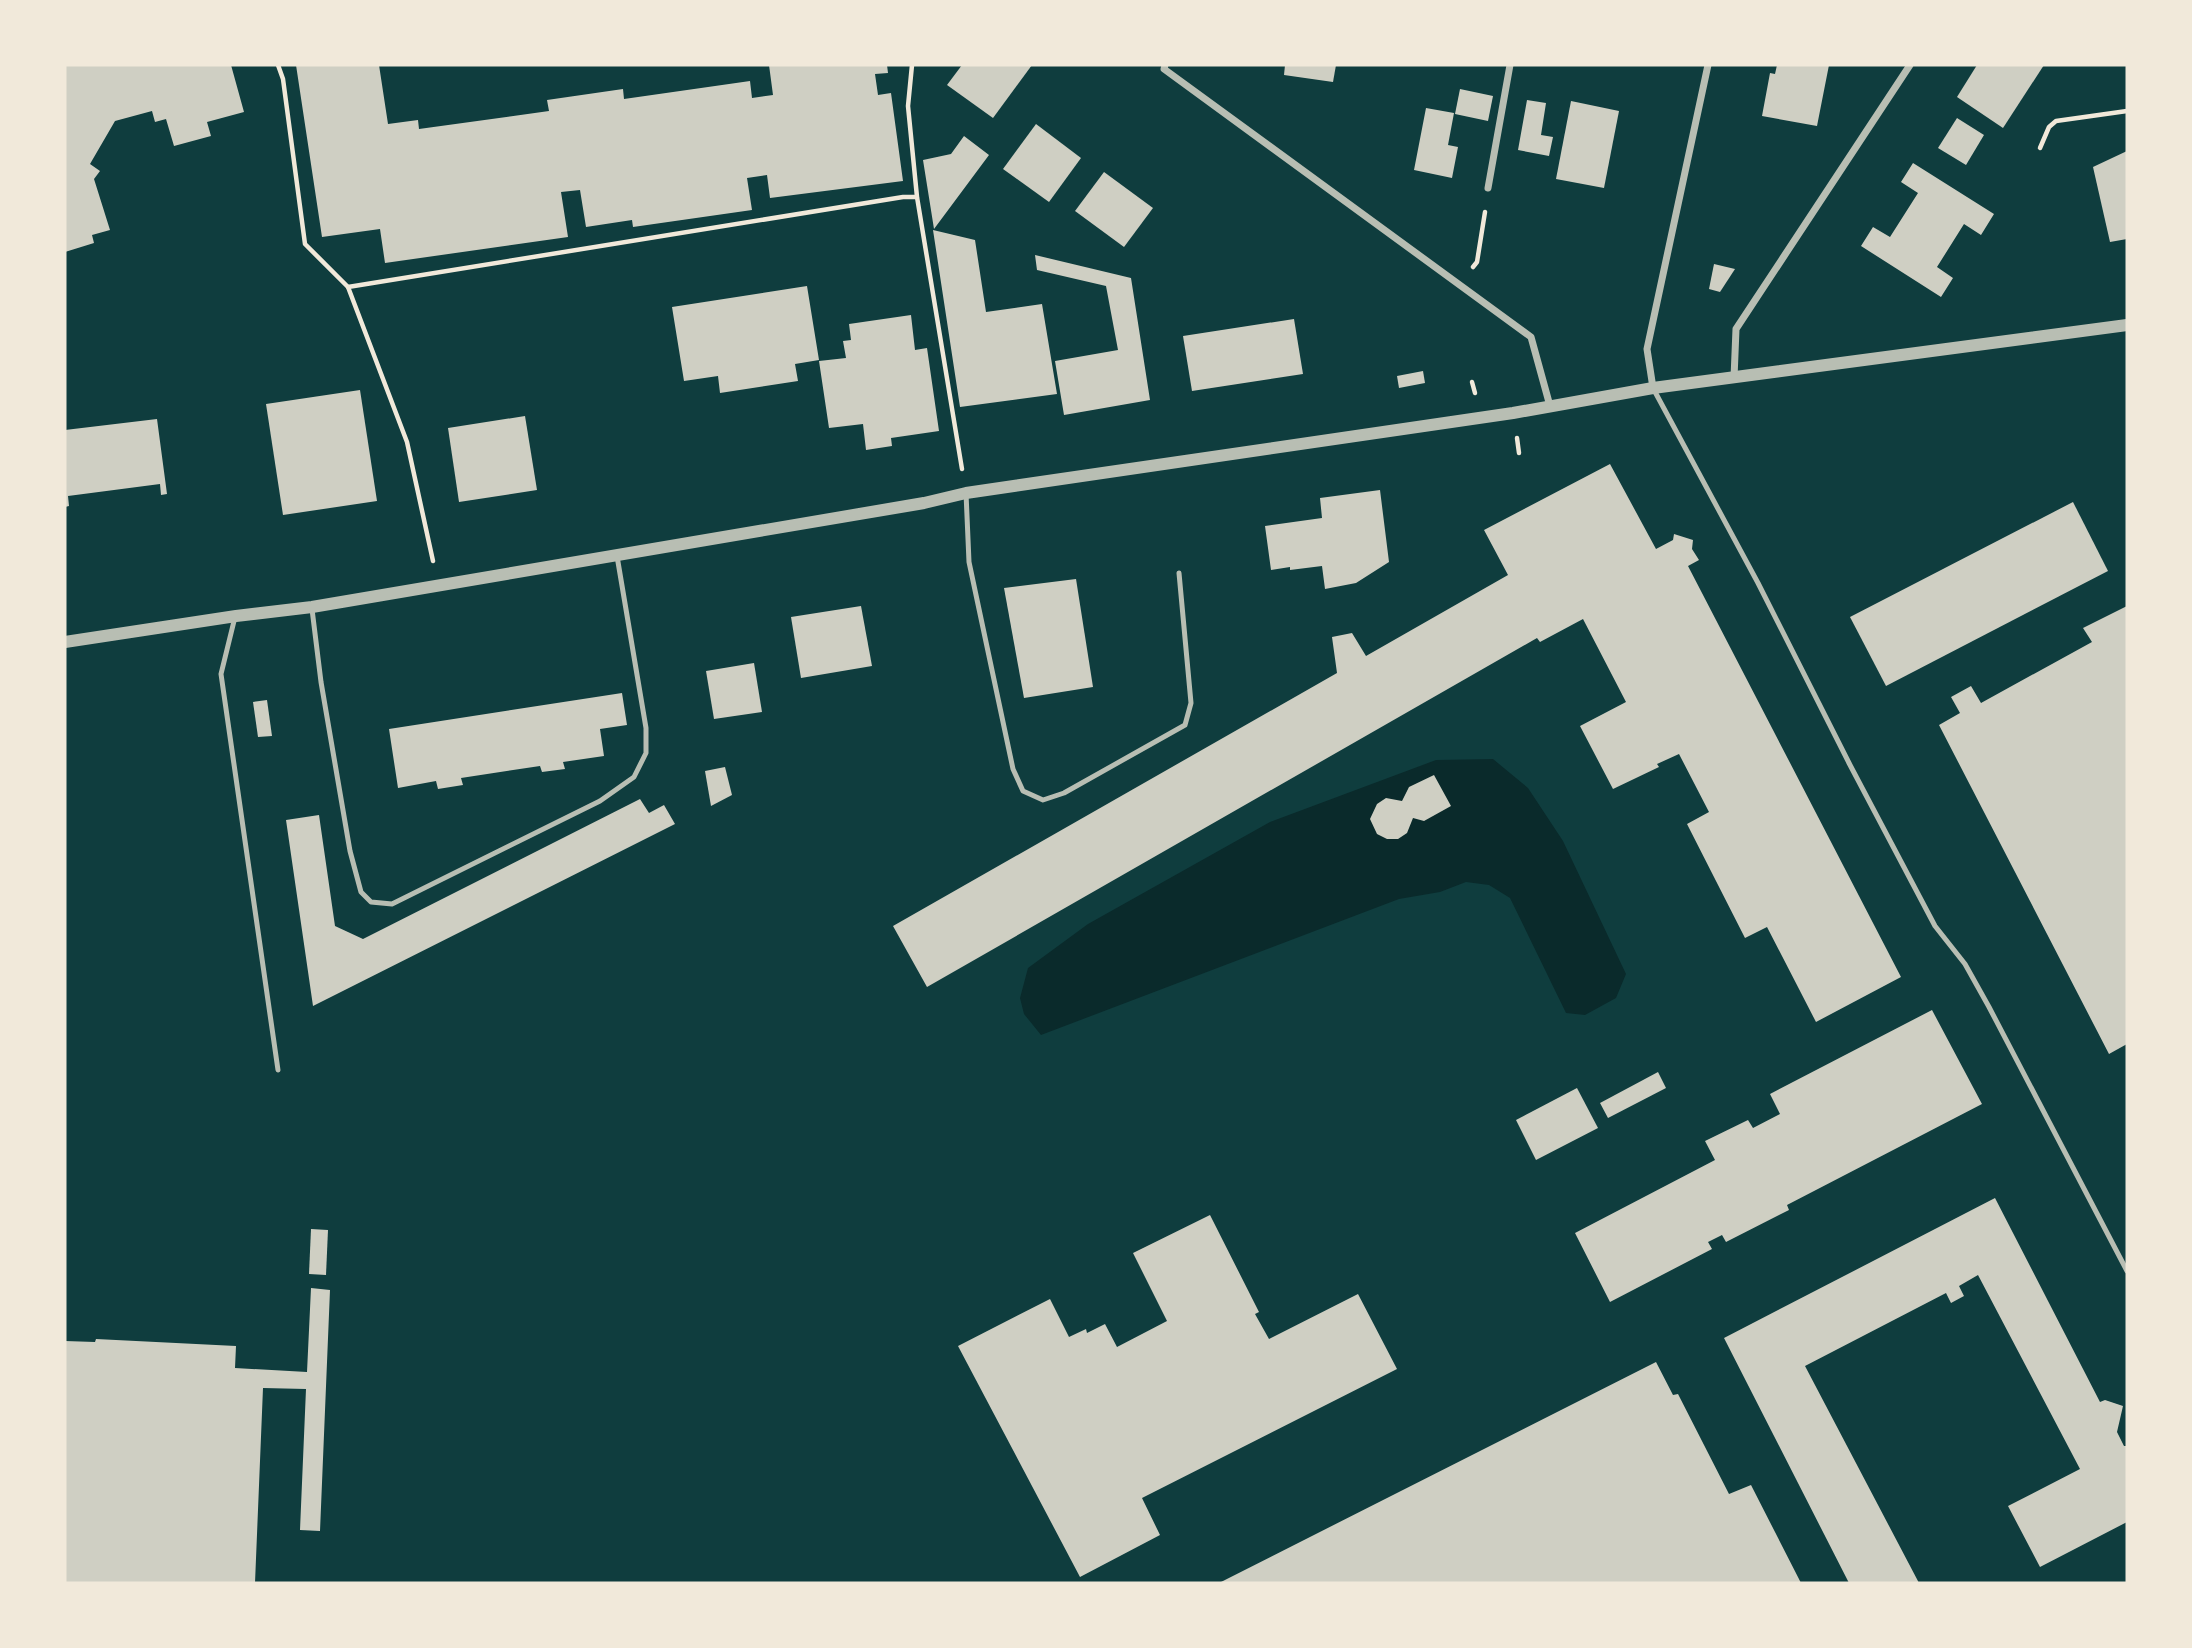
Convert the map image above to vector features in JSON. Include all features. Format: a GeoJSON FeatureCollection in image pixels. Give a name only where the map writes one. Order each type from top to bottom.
{"type":"FeatureCollection","features":[{"type":"Feature","properties":{"kind":"street"},"geometry":{"type":"LineString","coordinates":[[1489,188],[1510,65]]}},
{"type":"Feature","properties":{"kind":"street"},"geometry":{"type":"LineString","coordinates":[[1653,388],[1647,349],[1708,65]]}},
{"type":"Feature","properties":{"kind":"street"},"geometry":{"type":"LineString","coordinates":[[1734,379],[1736,329],[1910,65]]}},
{"type":"Feature","properties":{"kind":"street"},"geometry":{"type":"LineString","coordinates":[[1165,67],[1531,337],[1550,406]]}},
{"type":"Feature","properties":{"kind":"street"},"geometry":{"type":"LineString","coordinates":[[65,642],[312,607],[924,503],[966,493],[1550,406],[1653,388],[2127,324]]}},
{"type":"Feature","properties":{"kind":"lane"},"geometry":{"type":"LineString","coordinates":[[1653,388],[1758,583],[1935,926],[1965,964],[1989,1007],[2127,1271]]}},
{"type":"Feature","properties":{"kind":"lane"},"geometry":{"type":"LineString","coordinates":[[966,493],[969,562],[1013,769],[1024,791],[1043,800],[1063,793],[1185,725],[1191,703],[1179,573]]}},
{"type":"Feature","properties":{"kind":"lane"},"geometry":{"type":"LineString","coordinates":[[312,607],[321,682],[350,851],[361,892],[371,902],[392,904],[600,801],[634,777],[646,753],[646,728],[617,556]]}},
{"type":"Feature","properties":{"kind":"lane"},"geometry":{"type":"LineString","coordinates":[[236,616],[221,674],[278,1070]]}},
{"type":"Feature","properties":{"kind":"path"},"geometry":{"type":"LineString","coordinates":[[278,65],[283,79],[305,244],[348,287],[407,442],[438,586]]}},
{"type":"Feature","properties":{"kind":"path"},"geometry":{"type":"LineString","coordinates":[[912,65],[908,106],[917,197],[966,493]]}},
{"type":"Feature","properties":{"kind":"path"},"geometry":{"type":"LineString","coordinates":[[2040,148],[2049,127],[2056,121],[2127,111]]}},
{"type":"Feature","properties":{"kind":"path"},"geometry":{"type":"LineString","coordinates":[[1460,285],[1477,262],[1489,188]]}},
{"type":"Feature","properties":{"kind":"path"},"geometry":{"type":"LineString","coordinates":[[348,287],[889,199],[917,197]]}},
{"type":"Feature","properties":{"kind":"water"},"geometry":{"type":"Polygon","coordinates":[[[1493,759],[1528,788],[1563,841],[1626,974],[1616,998],[1585,1015],[1566,1013],[1510,898],[1489,885],[1466,882],[1440,892],[1399,899],[1041,1035],[1024,1014],[1020,998],[1028,968],[1088,924],[1270,822],[1436,760],[1493,759]]]}},
{"type":"Feature","properties":{"kind":"building"},"geometry":{"type":"Polygon","coordinates":[[[65,65],[231,65],[244,112],[207,122],[211,136],[174,146],[166,119],[155,122],[152,111],[115,121],[90,164],[100,171],[94,179],[110,230],[92,235],[94,243],[65,252],[65,65]]]}},
{"type":"Feature","properties":{"kind":"building"},"geometry":{"type":"Polygon","coordinates":[[[296,65],[379,65],[388,124],[418,120],[419,129],[549,111],[547,100],[623,89],[624,99],[750,81],[752,98],[773,95],[769,65],[887,65],[888,73],[875,74],[878,95],[891,93],[903,181],[770,198],[767,175],[747,178],[752,210],[633,227],[632,220],[586,227],[580,190],[561,192],[568,237],[385,263],[380,229],[322,237],[296,65]]]}},
{"type":"Feature","properties":{"kind":"building"},"geometry":{"type":"Polygon","coordinates":[[[962,65],[1032,65],[993,118],[947,85],[962,65]]]}},
{"type":"Feature","properties":{"kind":"building"},"geometry":{"type":"Polygon","coordinates":[[[1285,65],[1336,65],[1333,82],[1284,75],[1285,65]]]}},
{"type":"Feature","properties":{"kind":"building"},"geometry":{"type":"Polygon","coordinates":[[[1777,65],[1829,65],[1817,126],[1762,116],[1770,73],[1775,74],[1777,65]]]}},
{"type":"Feature","properties":{"kind":"building"},"geometry":{"type":"Polygon","coordinates":[[[1977,65],[2044,65],[2003,128],[1957,97],[1977,65]]]}},
{"type":"Feature","properties":{"kind":"building"},"geometry":{"type":"Polygon","coordinates":[[[1460,89],[1493,96],[1488,121],[1455,114],[1460,89]]]}},
{"type":"Feature","properties":{"kind":"building"},"geometry":{"type":"Polygon","coordinates":[[[1527,100],[1546,103],[1541,135],[1553,137],[1549,156],[1518,150],[1527,100]]]}},
{"type":"Feature","properties":{"kind":"building"},"geometry":{"type":"Polygon","coordinates":[[[1571,101],[1619,111],[1604,188],[1556,179],[1571,101]]]}},
{"type":"Feature","properties":{"kind":"building"},"geometry":{"type":"Polygon","coordinates":[[[1426,108],[1454,113],[1448,145],[1458,147],[1452,178],[1414,170],[1426,108]]]}},
{"type":"Feature","properties":{"kind":"building"},"geometry":{"type":"Polygon","coordinates":[[[1957,118],[1984,135],[1966,165],[1938,148],[1957,118]]]}},
{"type":"Feature","properties":{"kind":"building"},"geometry":{"type":"Polygon","coordinates":[[[1036,124],[1081,158],[1049,202],[1003,169],[1036,124]]]}},
{"type":"Feature","properties":{"kind":"building"},"geometry":{"type":"Polygon","coordinates":[[[964,136],[989,155],[934,229],[923,160],[951,154],[964,136]]]}},
{"type":"Feature","properties":{"kind":"building"},"geometry":{"type":"Polygon","coordinates":[[[2127,151],[2127,239],[2110,242],[2093,167],[2127,151]]]}},
{"type":"Feature","properties":{"kind":"building"},"geometry":{"type":"Polygon","coordinates":[[[1913,163],[1994,214],[1981,235],[1964,224],[1937,267],[1953,278],[1941,297],[1861,246],[1873,227],[1890,237],[1918,193],[1901,182],[1913,163]]]}},
{"type":"Feature","properties":{"kind":"building"},"geometry":{"type":"Polygon","coordinates":[[[1104,172],[1153,208],[1124,247],[1075,211],[1104,172]]]}},
{"type":"Feature","properties":{"kind":"building"},"geometry":{"type":"Polygon","coordinates":[[[933,230],[975,240],[986,312],[1042,304],[1057,394],[960,407],[933,230]]]}},
{"type":"Feature","properties":{"kind":"building"},"geometry":{"type":"Polygon","coordinates":[[[1035,255],[1131,278],[1150,400],[1064,415],[1055,361],[1118,350],[1106,286],[1037,270],[1035,255]]]}},
{"type":"Feature","properties":{"kind":"building"},"geometry":{"type":"Polygon","coordinates":[[[1714,264],[1735,269],[1720,292],[1709,289],[1714,264]]]}},
{"type":"Feature","properties":{"kind":"building"},"geometry":{"type":"Polygon","coordinates":[[[807,286],[819,360],[795,364],[798,381],[720,393],[718,376],[684,381],[672,307],[807,286]]]}},
{"type":"Feature","properties":{"kind":"building"},"geometry":{"type":"Polygon","coordinates":[[[911,315],[915,350],[927,348],[939,431],[891,438],[892,446],[866,450],[863,424],[829,428],[819,361],[846,358],[843,341],[851,340],[849,324],[911,315]]]}},
{"type":"Feature","properties":{"kind":"building"},"geometry":{"type":"Polygon","coordinates":[[[1294,319],[1303,374],[1192,391],[1183,336],[1294,319]]]}},
{"type":"Feature","properties":{"kind":"building"},"geometry":{"type":"Polygon","coordinates":[[[1423,371],[1425,383],[1399,388],[1397,376],[1423,371]]]}},
{"type":"Feature","properties":{"kind":"building"},"geometry":{"type":"Polygon","coordinates":[[[360,390],[377,501],[283,515],[266,404],[360,390]]]}},
{"type":"Feature","properties":{"kind":"building"},"geometry":{"type":"Polygon","coordinates":[[[525,416],[537,490],[459,502],[448,428],[525,416]]]}},
{"type":"Feature","properties":{"kind":"building"},"geometry":{"type":"Polygon","coordinates":[[[157,419],[167,494],[161,495],[160,484],[68,496],[69,506],[65,507],[65,430],[157,419]]]}},
{"type":"Feature","properties":{"kind":"building"},"geometry":{"type":"Polygon","coordinates":[[[1610,464],[1656,549],[1673,540],[1674,534],[1693,540],[1692,549],[1699,560],[1688,566],[1901,977],[1816,1022],[1767,927],[1745,938],[1687,824],[1709,812],[1679,754],[1657,764],[1659,767],[1613,789],[1580,726],[1626,702],[1583,619],[1540,642],[1537,638],[927,987],[893,926],[1337,673],[1332,637],[1352,633],[1366,656],[1508,575],[1484,530],[1610,464]]]}},
{"type":"Feature","properties":{"kind":"building"},"geometry":{"type":"Polygon","coordinates":[[[1380,490],[1389,562],[1356,583],[1325,589],[1322,566],[1271,570],[1265,526],[1322,518],[1320,498],[1380,490]]]}},
{"type":"Feature","properties":{"kind":"building"},"geometry":{"type":"Polygon","coordinates":[[[2073,502],[2108,571],[1886,686],[1850,617],[2073,502]]]}},
{"type":"Feature","properties":{"kind":"building"},"geometry":{"type":"Polygon","coordinates":[[[1076,579],[1093,687],[1024,698],[1004,588],[1076,579]]]}},
{"type":"Feature","properties":{"kind":"building"},"geometry":{"type":"Polygon","coordinates":[[[861,606],[872,666],[801,678],[791,617],[861,606]]]}},
{"type":"Feature","properties":{"kind":"building"},"geometry":{"type":"Polygon","coordinates":[[[2127,606],[2127,1044],[2109,1054],[1939,725],[1960,713],[1951,697],[1971,686],[1981,703],[2092,642],[2083,628],[2127,606]]]}},
{"type":"Feature","properties":{"kind":"building"},"geometry":{"type":"Polygon","coordinates":[[[754,663],[762,712],[714,719],[706,671],[754,663]]]}},
{"type":"Feature","properties":{"kind":"building"},"geometry":{"type":"Polygon","coordinates":[[[622,693],[627,725],[600,729],[604,756],[563,762],[565,769],[542,772],[540,766],[461,778],[463,785],[438,789],[436,781],[398,788],[389,729],[622,693]]]}},
{"type":"Feature","properties":{"kind":"building"},"geometry":{"type":"Polygon","coordinates":[[[267,700],[272,736],[258,737],[253,702],[267,700]]]}},
{"type":"Feature","properties":{"kind":"building"},"geometry":{"type":"Polygon","coordinates":[[[725,767],[732,795],[711,806],[705,771],[725,767]]]}},
{"type":"Feature","properties":{"kind":"building"},"geometry":{"type":"Polygon","coordinates":[[[1434,775],[1451,806],[1424,821],[1413,818],[1407,833],[1398,839],[1387,839],[1377,834],[1370,819],[1377,804],[1386,798],[1402,801],[1409,787],[1434,775]]]}},
{"type":"Feature","properties":{"kind":"building"},"geometry":{"type":"Polygon","coordinates":[[[640,799],[649,813],[664,805],[675,824],[313,1006],[286,820],[319,815],[335,926],[363,939],[640,799]]]}},
{"type":"Feature","properties":{"kind":"building"},"geometry":{"type":"Polygon","coordinates":[[[1932,1010],[1982,1104],[1787,1205],[1789,1210],[1726,1242],[1722,1235],[1708,1242],[1712,1249],[1610,1302],[1575,1233],[1715,1160],[1705,1141],[1748,1120],[1753,1128],[1780,1114],[1770,1094],[1932,1010]]]}},
{"type":"Feature","properties":{"kind":"building"},"geometry":{"type":"Polygon","coordinates":[[[1658,1072],[1666,1088],[1608,1118],[1600,1103],[1658,1072]]]}},
{"type":"Feature","properties":{"kind":"building"},"geometry":{"type":"Polygon","coordinates":[[[1577,1088],[1598,1128],[1536,1160],[1516,1120],[1577,1088]]]}},
{"type":"Feature","properties":{"kind":"building"},"geometry":{"type":"Polygon","coordinates":[[[1995,1198],[2100,1402],[2105,1400],[2123,1406],[2117,1432],[2124,1446],[2127,1446],[2127,1522],[2040,1567],[2008,1506],[2080,1469],[1978,1275],[1959,1286],[1964,1296],[1951,1303],[1946,1293],[1805,1366],[1919,1583],[1849,1583],[1724,1338],[1995,1198]]]}},
{"type":"Feature","properties":{"kind":"building"},"geometry":{"type":"Polygon","coordinates":[[[1210,1215],[1259,1312],[1255,1314],[1269,1339],[1358,1294],[1397,1369],[1142,1498],[1160,1535],[1080,1577],[958,1346],[1050,1299],[1069,1337],[1086,1329],[1087,1333],[1105,1324],[1117,1347],[1167,1321],[1133,1253],[1210,1215]]]}},
{"type":"Feature","properties":{"kind":"building"},"geometry":{"type":"Polygon","coordinates":[[[311,1229],[328,1230],[326,1275],[309,1274],[311,1229]]]}},
{"type":"Feature","properties":{"kind":"building"},"geometry":{"type":"Polygon","coordinates":[[[311,1288],[330,1290],[320,1531],[300,1530],[306,1389],[263,1388],[255,1583],[65,1583],[65,1341],[95,1342],[96,1339],[236,1346],[235,1368],[307,1372],[311,1288]]]}},
{"type":"Feature","properties":{"kind":"building"},"geometry":{"type":"Polygon","coordinates":[[[1656,1362],[1673,1395],[1678,1394],[1729,1494],[1751,1485],[1801,1583],[1219,1583],[1656,1362]]]}}]}
